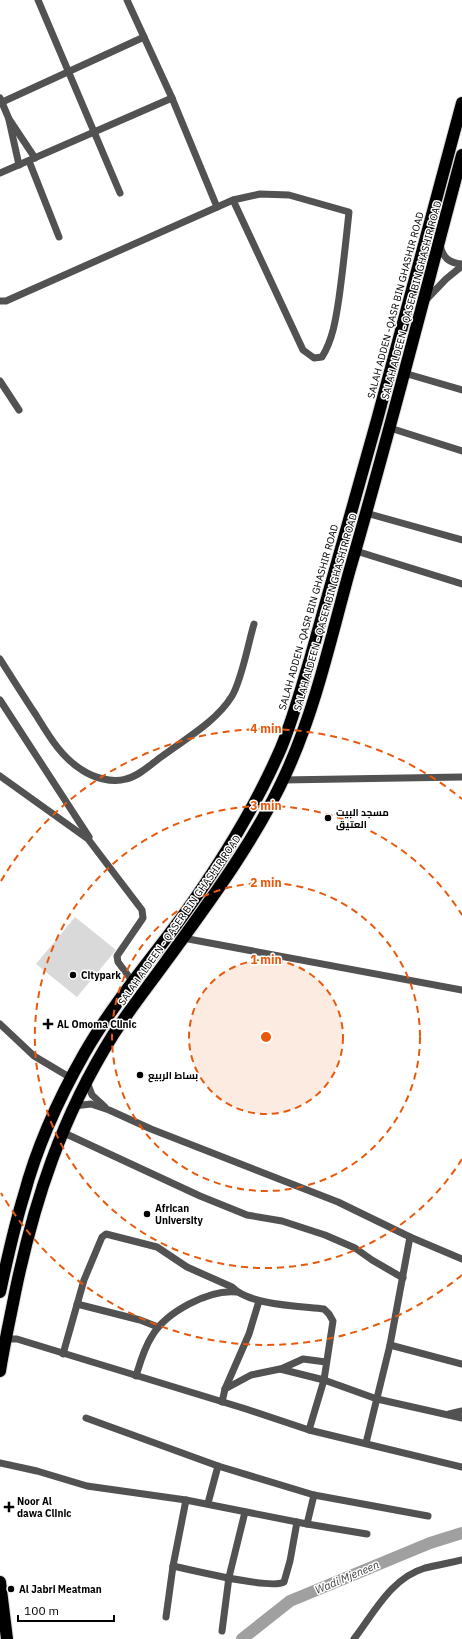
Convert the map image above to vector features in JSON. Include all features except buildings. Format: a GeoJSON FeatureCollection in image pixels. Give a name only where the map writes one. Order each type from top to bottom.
{"type":"FeatureCollection","features":[{"type":"Feature","properties":{"kind":"highway","name":"SALAH ADDEN -QASR BIN GHASHIR ROAD"},"geometry":{"type":"LineString","coordinates":[[0,1292],[31,1172],[50,1124],[71,1078],[93,1038],[213,871],[264,785],[281,747],[299,696],[377,420],[462,103]]}},
{"type":"Feature","properties":{"kind":"highway","name":"SALAH ALDEEN - QASER BIN GHASHIR ROAD"},"geometry":{"type":"LineString","coordinates":[[0,1371],[10,1336],[32,1219],[51,1159],[74,1106],[98,1061],[124,1018],[183,938],[251,838],[283,780],[309,715],[390,428],[462,155]]}},
{"type":"Feature","properties":{"kind":"highway"},"geometry":{"type":"LineString","coordinates":[[336,562],[351,566]]}},
{"type":"Feature","properties":{"kind":"highway"},"geometry":{"type":"LineString","coordinates":[[0,1273],[7,1261]]}},
{"type":"Feature","properties":{"kind":"highway"},"geometry":{"type":"LineString","coordinates":[[0,1582],[6,1639]]}},
{"type":"Feature","properties":{"kind":"street"},"geometry":{"type":"LineString","coordinates":[[38,0],[120,193]]}},
{"type":"Feature","properties":{"kind":"street"},"geometry":{"type":"LineString","coordinates":[[127,0],[172,98],[217,207]]}},
{"type":"Feature","properties":{"kind":"street"},"geometry":{"type":"LineString","coordinates":[[59,237],[32,159],[1,101],[144,37]]}},
{"type":"Feature","properties":{"kind":"street"},"geometry":{"type":"LineString","coordinates":[[0,173],[172,98]]}},
{"type":"Feature","properties":{"kind":"street"},"geometry":{"type":"LineString","coordinates":[[9,118],[19,165]]}},
{"type":"Feature","properties":{"kind":"street"},"geometry":{"type":"LineString","coordinates":[[2,302],[233,200],[260,194],[289,196],[349,212],[343,271],[333,331],[327,349],[322,357],[314,358],[303,350],[233,200]]}},
{"type":"Feature","properties":{"kind":"street"},"geometry":{"type":"LineString","coordinates":[[439,241],[442,253],[446,258],[462,265]]}},
{"type":"Feature","properties":{"kind":"street"},"geometry":{"type":"LineString","coordinates":[[424,302],[462,265]]}},
{"type":"Feature","properties":{"kind":"street"},"geometry":{"type":"LineString","coordinates":[[404,373],[462,390]]}},
{"type":"Feature","properties":{"kind":"street"},"geometry":{"type":"LineString","coordinates":[[0,381],[19,410]]}},
{"type":"Feature","properties":{"kind":"street"},"geometry":{"type":"LineString","coordinates":[[390,428],[462,451]]}},
{"type":"Feature","properties":{"kind":"street"},"geometry":{"type":"LineString","coordinates":[[366,514],[462,540]]}},
{"type":"Feature","properties":{"kind":"street"},"geometry":{"type":"LineString","coordinates":[[356,551],[462,584]]}},
{"type":"Feature","properties":{"kind":"street"},"geometry":{"type":"LineString","coordinates":[[0,659],[61,752],[82,770],[95,777],[125,780],[138,774],[190,736],[213,718],[225,705],[237,684],[254,624]]}},
{"type":"Feature","properties":{"kind":"street"},"geometry":{"type":"LineString","coordinates":[[1,703],[92,842],[142,910],[143,918],[118,956],[118,962],[134,982]]}},
{"type":"Feature","properties":{"kind":"street"},"geometry":{"type":"LineString","coordinates":[[0,776],[92,842]]}},
{"type":"Feature","properties":{"kind":"street"},"geometry":{"type":"LineString","coordinates":[[283,780],[462,777]]}},
{"type":"Feature","properties":{"kind":"street"},"geometry":{"type":"LineString","coordinates":[[183,938],[462,990]]}},
{"type":"Feature","properties":{"kind":"street"},"geometry":{"type":"LineString","coordinates":[[0,1024],[34,1056],[71,1078]]}},
{"type":"Feature","properties":{"kind":"street"},"geometry":{"type":"LineString","coordinates":[[87,1082],[92,1095],[108,1110]]}},
{"type":"Feature","properties":{"kind":"street"},"geometry":{"type":"LineString","coordinates":[[74,1106],[91,1104],[108,1110],[151,1129],[338,1202],[410,1238],[462,1259]]}},
{"type":"Feature","properties":{"kind":"street"},"geometry":{"type":"LineString","coordinates":[[62,1132],[200,1196],[247,1215],[282,1221],[325,1235],[355,1248],[403,1278]]}},
{"type":"Feature","properties":{"kind":"street"},"geometry":{"type":"LineString","coordinates":[[63,1354],[84,1280],[102,1237],[106,1234],[157,1247],[187,1267],[232,1287],[237,1292]]}},
{"type":"Feature","properties":{"kind":"street"},"geometry":{"type":"LineString","coordinates":[[366,1443],[390,1345],[410,1238]]}},
{"type":"Feature","properties":{"kind":"street"},"geometry":{"type":"LineString","coordinates":[[136,1376],[151,1336],[158,1327],[186,1306],[200,1299],[226,1292],[237,1292],[259,1301],[324,1309],[333,1321],[324,1380],[309,1430]]}},
{"type":"Feature","properties":{"kind":"street"},"geometry":{"type":"LineString","coordinates":[[222,1402],[249,1334],[259,1301]]}},
{"type":"Feature","properties":{"kind":"street"},"geometry":{"type":"LineString","coordinates":[[77,1304],[140,1320],[158,1327]]}},
{"type":"Feature","properties":{"kind":"street"},"geometry":{"type":"LineString","coordinates":[[10,1336],[63,1354],[309,1430],[462,1468]]}},
{"type":"Feature","properties":{"kind":"street"},"geometry":{"type":"LineString","coordinates":[[390,1345],[462,1364]]}},
{"type":"Feature","properties":{"kind":"street"},"geometry":{"type":"LineString","coordinates":[[226,1389],[251,1375],[280,1370],[303,1359],[326,1362]]}},
{"type":"Feature","properties":{"kind":"street"},"geometry":{"type":"LineString","coordinates":[[280,1370],[324,1380],[377,1399],[462,1418]]}},
{"type":"Feature","properties":{"kind":"street"},"geometry":{"type":"LineString","coordinates":[[447,1415],[462,1411]]}},
{"type":"Feature","properties":{"kind":"street"},"geometry":{"type":"LineString","coordinates":[[86,1418],[218,1466],[314,1495],[428,1516]]}},
{"type":"Feature","properties":{"kind":"street"},"geometry":{"type":"LineString","coordinates":[[0,1463],[37,1471],[88,1486],[208,1503],[245,1512],[367,1534]]}},
{"type":"Feature","properties":{"kind":"street"},"geometry":{"type":"LineString","coordinates":[[208,1503],[218,1466]]}},
{"type":"Feature","properties":{"kind":"street"},"geometry":{"type":"LineString","coordinates":[[307,1524],[314,1495]]}},
{"type":"Feature","properties":{"kind":"street"},"geometry":{"type":"LineString","coordinates":[[166,1616],[173,1566],[186,1500]]}},
{"type":"Feature","properties":{"kind":"street"},"geometry":{"type":"LineString","coordinates":[[222,1631],[229,1577],[245,1512]]}},
{"type":"Feature","properties":{"kind":"street"},"geometry":{"type":"LineString","coordinates":[[173,1566],[262,1584],[277,1584],[284,1582],[290,1561],[297,1522]]}},
{"type":"Feature","properties":{"kind":"street"},"geometry":{"type":"LineString","coordinates":[[357,1638],[376,1607],[398,1584],[408,1576],[425,1568],[462,1560]]}},
{"type":"Feature","properties":{"kind":"shaded area"},"geometry":{"type":"Polygon","coordinates":[[[75,917],[116,950],[77,997],[36,964],[75,917]]]}},
{"type":"Feature","properties":{"kind":"waterway","name":"Wadi Mjeneen"},"geometry":{"type":"LineString","coordinates":[[242,1639],[290,1601],[430,1543],[462,1533]]}},
{"type":"Feature","properties":{"kind":"place","name":"مسجد البيت العتيق"},"geometry":{"type":"Point","coordinates":[328,818]}},
{"type":"Feature","properties":{"kind":"place","name":"Citypark"},"geometry":{"type":"Point","coordinates":[73,975]}},
{"type":"Feature","properties":{"kind":"place","name":"AL Omoma Clinic"},"geometry":{"type":"Point","coordinates":[48,1024]}},
{"type":"Feature","properties":{"kind":"place","name":"بساط الربيع"},"geometry":{"type":"Point","coordinates":[140,1075]}},
{"type":"Feature","properties":{"kind":"place","name":"African University"},"geometry":{"type":"Point","coordinates":[147,1214]}},
{"type":"Feature","properties":{"kind":"place","name":"Noor Al dawa Clinic"},"geometry":{"type":"Point","coordinates":[9,1507]}},
{"type":"Feature","properties":{"kind":"place","name":"Al Jabri Meatman"},"geometry":{"type":"Point","coordinates":[11,1589]}}]}
